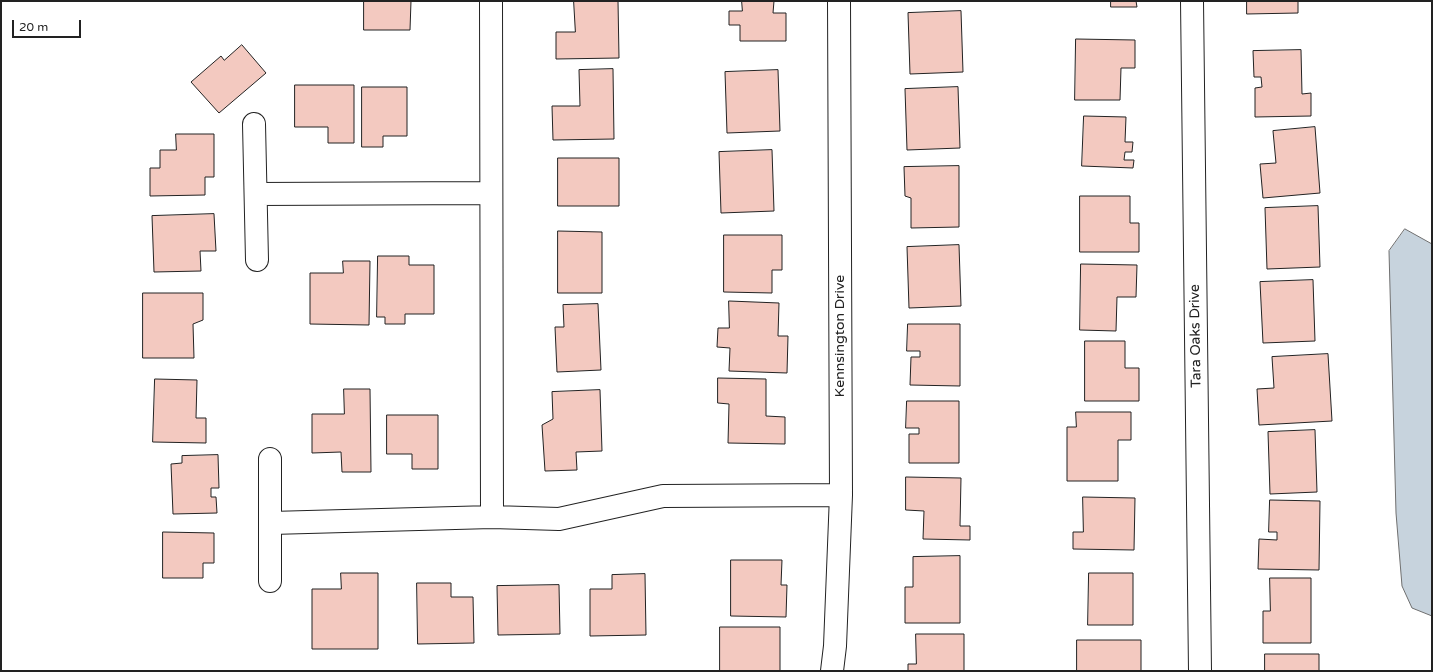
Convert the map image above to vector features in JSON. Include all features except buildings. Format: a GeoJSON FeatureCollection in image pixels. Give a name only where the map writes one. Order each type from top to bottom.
{"type":"FeatureCollection","features":[{"type":"Feature","properties":{"kind":"street"},"geometry":{"type":"LineString","coordinates":[[491,1],[492,517]]}},
{"type":"Feature","properties":{"kind":"street","name":"Kennsington Drive"},"geometry":{"type":"LineString","coordinates":[[832,671],[835,646],[841,495],[839,1]]}},
{"type":"Feature","properties":{"kind":"street","name":"Tara Oaks Drive"},"geometry":{"type":"LineString","coordinates":[[1192,1],[1200,671]]}},
{"type":"Feature","properties":{"kind":"street"},"geometry":{"type":"LineString","coordinates":[[254,124],[257,260]]}},
{"type":"Feature","properties":{"kind":"street"},"geometry":{"type":"LineString","coordinates":[[256,194],[491,193]]}},
{"type":"Feature","properties":{"kind":"street"},"geometry":{"type":"LineString","coordinates":[[270,459],[270,581]]}},
{"type":"Feature","properties":{"kind":"street"},"geometry":{"type":"LineString","coordinates":[[271,523],[492,517],[559,519],[663,496],[841,495]]}},
{"type":"Feature","properties":{"kind":"shaded area"},"geometry":{"type":"Polygon","coordinates":[[[1405,229],[1432,244],[1432,616],[1412,608],[1402,586],[1396,513],[1389,251],[1405,229]]]}}]}
